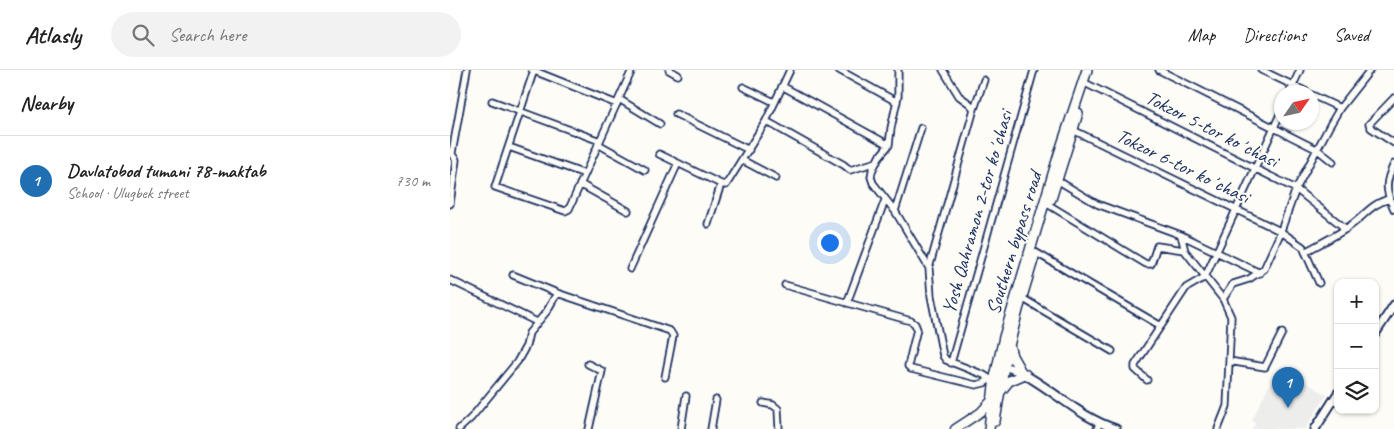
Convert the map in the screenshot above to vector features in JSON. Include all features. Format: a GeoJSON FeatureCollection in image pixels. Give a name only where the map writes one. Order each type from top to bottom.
{"type":"FeatureCollection","features":[{"type":"Feature","properties":{"kind":"highway","name":"Southern bypass road"},"geometry":{"type":"LineString","coordinates":[[989,429],[992,378],[1059,154],[1087,70]]}},
{"type":"Feature","properties":{"kind":"highway","name":"Southern bypass road"},"geometry":{"type":"LineString","coordinates":[[994,429],[1009,343],[1049,205],[1092,70]]}},
{"type":"Feature","properties":{"kind":"highway"},"geometry":{"type":"LineString","coordinates":[[999,393],[1009,381],[1023,373],[1012,356],[1009,343]]}},
{"type":"Feature","properties":{"kind":"main road"},"geometry":{"type":"LineString","coordinates":[[959,428],[981,412],[992,400]]}},
{"type":"Feature","properties":{"kind":"street"},"geometry":{"type":"LineString","coordinates":[[450,204],[456,160],[451,152],[467,70]]}},
{"type":"Feature","properties":{"kind":"street"},"geometry":{"type":"LineString","coordinates":[[632,70],[618,101],[599,142],[585,174],[567,211],[495,187],[494,184],[509,146],[534,70],[618,101],[660,124]]}},
{"type":"Feature","properties":{"kind":"street"},"geometry":{"type":"LineString","coordinates":[[669,70],[678,76]]}},
{"type":"Feature","properties":{"kind":"street"},"geometry":{"type":"LineString","coordinates":[[660,154],[721,184],[728,183],[766,122],[790,70]]}},
{"type":"Feature","properties":{"kind":"street"},"geometry":{"type":"LineString","coordinates":[[839,70],[896,102]]}},
{"type":"Feature","properties":{"kind":"street"},"geometry":{"type":"LineString","coordinates":[[898,70],[899,86],[889,144],[876,162],[872,171],[872,181],[884,200],[895,210],[929,268]]}},
{"type":"Feature","properties":{"kind":"street"},"geometry":{"type":"LineString","coordinates":[[943,70],[958,96],[974,109]]}},
{"type":"Feature","properties":{"kind":"street","name":"Yosh Qahramon 2-tor koʼchasi"},"geometry":{"type":"LineString","coordinates":[[951,363],[1034,70]]}},
{"type":"Feature","properties":{"kind":"street"},"geometry":{"type":"LineString","coordinates":[[1159,70],[1318,150],[1333,162]]}},
{"type":"Feature","properties":{"kind":"street"},"geometry":{"type":"LineString","coordinates":[[1262,70],[1291,85]]}},
{"type":"Feature","properties":{"kind":"street"},"geometry":{"type":"LineString","coordinates":[[1293,85],[1300,70]]}},
{"type":"Feature","properties":{"kind":"street"},"geometry":{"type":"LineString","coordinates":[[1223,299],[1233,284],[1260,272],[1266,266],[1296,189],[1340,108],[1370,70]]}},
{"type":"Feature","properties":{"kind":"street"},"geometry":{"type":"LineString","coordinates":[[984,80],[929,268],[931,296],[943,356],[951,363],[992,378]]}},
{"type":"Feature","properties":{"kind":"street","name":"Tokzor 5-tor koʼchasi"},"geometry":{"type":"LineString","coordinates":[[1087,84],[1296,189],[1346,229]]}},
{"type":"Feature","properties":{"kind":"street"},"geometry":{"type":"LineString","coordinates":[[782,86],[889,144]]}},
{"type":"Feature","properties":{"kind":"street"},"geometry":{"type":"LineString","coordinates":[[743,88],[774,102]]}},
{"type":"Feature","properties":{"kind":"street"},"geometry":{"type":"LineString","coordinates":[[1319,98],[1340,108]]}},
{"type":"Feature","properties":{"kind":"street"},"geometry":{"type":"LineString","coordinates":[[1394,98],[1369,124],[1371,128],[1394,143]]}},
{"type":"Feature","properties":{"kind":"street"},"geometry":{"type":"LineString","coordinates":[[492,101],[599,142],[645,170]]}},
{"type":"Feature","properties":{"kind":"street"},"geometry":{"type":"LineString","coordinates":[[676,114],[749,150]]}},
{"type":"Feature","properties":{"kind":"street"},"geometry":{"type":"LineString","coordinates":[[766,122],[850,170],[876,162]]}},
{"type":"Feature","properties":{"kind":"street"},"geometry":{"type":"LineString","coordinates":[[895,210],[921,128]]}},
{"type":"Feature","properties":{"kind":"street"},"geometry":{"type":"LineString","coordinates":[[1147,380],[1135,369],[1135,365],[1186,288],[1205,277],[1273,128]]}},
{"type":"Feature","properties":{"kind":"street","name":"Tokzor 6-tor koʼchasi"},"geometry":{"type":"LineString","coordinates":[[1073,130],[1280,231],[1301,244],[1305,252]]}},
{"type":"Feature","properties":{"kind":"street"},"geometry":{"type":"LineString","coordinates":[[509,146],[585,174]]}},
{"type":"Feature","properties":{"kind":"street"},"geometry":{"type":"LineString","coordinates":[[742,160],[776,178]]}},
{"type":"Feature","properties":{"kind":"street"},"geometry":{"type":"LineString","coordinates":[[630,269],[678,163]]}},
{"type":"Feature","properties":{"kind":"street"},"geometry":{"type":"LineString","coordinates":[[1394,164],[1386,182],[1394,209]]}},
{"type":"Feature","properties":{"kind":"street"},"geometry":{"type":"LineString","coordinates":[[1057,180],[1097,204],[1181,235],[1260,272]]}},
{"type":"Feature","properties":{"kind":"street"},"geometry":{"type":"LineString","coordinates":[[580,184],[628,211]]}},
{"type":"Feature","properties":{"kind":"street"},"geometry":{"type":"LineString","coordinates":[[708,224],[721,184]]}},
{"type":"Feature","properties":{"kind":"street"},"geometry":{"type":"LineString","coordinates":[[1319,283],[1305,252],[1362,218],[1376,203],[1390,199]]}},
{"type":"Feature","properties":{"kind":"street"},"geometry":{"type":"LineString","coordinates":[[847,303],[884,200]]}},
{"type":"Feature","properties":{"kind":"street"},"geometry":{"type":"LineString","coordinates":[[1049,205],[1146,264],[1151,264],[1157,246],[1184,250]]}},
{"type":"Feature","properties":{"kind":"street"},"geometry":{"type":"LineString","coordinates":[[1181,235],[1184,250],[1223,299],[1231,317],[1227,406],[1218,429]]}},
{"type":"Feature","properties":{"kind":"street"},"geometry":{"type":"LineString","coordinates":[[1035,252],[1161,326]]}},
{"type":"Feature","properties":{"kind":"street"},"geometry":{"type":"LineString","coordinates":[[512,275],[557,293],[670,330],[673,336],[665,377]]}},
{"type":"Feature","properties":{"kind":"street"},"geometry":{"type":"LineString","coordinates":[[450,280],[537,322]]}},
{"type":"Feature","properties":{"kind":"street"},"geometry":{"type":"LineString","coordinates":[[785,285],[911,321],[917,329],[908,366],[910,369],[976,385],[992,378]]}},
{"type":"Feature","properties":{"kind":"street"},"geometry":{"type":"LineString","coordinates":[[459,429],[471,418],[509,372],[526,346],[529,333],[547,311],[557,293]]}},
{"type":"Feature","properties":{"kind":"street"},"geometry":{"type":"LineString","coordinates":[[1022,298],[1112,351]]}},
{"type":"Feature","properties":{"kind":"street"},"geometry":{"type":"LineString","coordinates":[[1379,328],[1394,305]]}},
{"type":"Feature","properties":{"kind":"street"},"geometry":{"type":"LineString","coordinates":[[1229,361],[1265,367],[1282,333]]}},
{"type":"Feature","properties":{"kind":"street"},"geometry":{"type":"LineString","coordinates":[[588,364],[602,371],[589,429]]}},
{"type":"Feature","properties":{"kind":"street"},"geometry":{"type":"LineString","coordinates":[[1004,366],[1023,373],[1098,426],[1116,429]]}},
{"type":"Feature","properties":{"kind":"street"},"geometry":{"type":"LineString","coordinates":[[681,429],[686,396]]}},
{"type":"Feature","properties":{"kind":"street"},"geometry":{"type":"LineString","coordinates":[[711,429],[716,400]]}},
{"type":"Feature","properties":{"kind":"street"},"geometry":{"type":"LineString","coordinates":[[1316,429],[1334,400]]}},
{"type":"Feature","properties":{"kind":"street"},"geometry":{"type":"LineString","coordinates":[[763,404],[773,405],[778,409],[779,429]]}},
{"type":"Feature","properties":{"kind":"shaded area"},"geometry":{"type":"Polygon","coordinates":[[[1274,379],[1296,393],[1304,381],[1327,395],[1305,429],[1251,429],[1256,424],[1252,420],[1274,379]]]}},
{"type":"Feature","properties":{"kind":"place","name":"Davlatobod tumani 78-maktab"},"geometry":{"type":"Point","coordinates":[1288,408]}}]}
